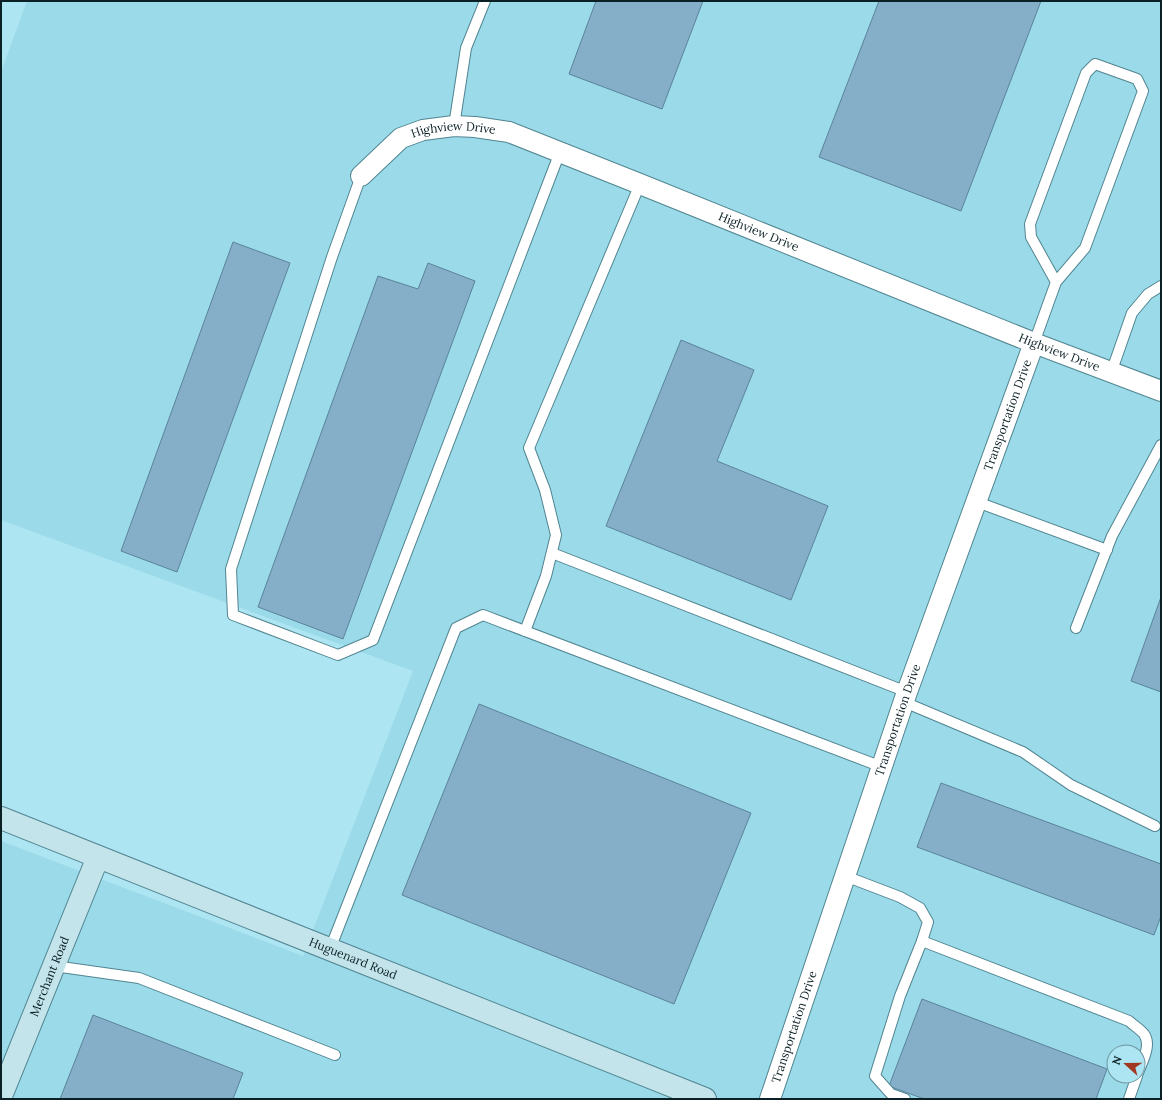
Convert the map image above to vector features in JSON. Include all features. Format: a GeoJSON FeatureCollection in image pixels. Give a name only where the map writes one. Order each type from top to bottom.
{"type":"FeatureCollection","features":[{"type":"Feature","properties":{"kind":"main road","name":"Huguenard Road"},"geometry":{"type":"LineString","coordinates":[[1,818],[705,1099]]}},
{"type":"Feature","properties":{"kind":"main road","name":"Merchant Road"},"geometry":{"type":"LineString","coordinates":[[1,1096],[98,857]]}},
{"type":"Feature","properties":{"kind":"street","name":"Highview Drive"},"geometry":{"type":"LineString","coordinates":[[360,176],[402,138],[423,130],[454,126],[476,127],[509,132],[1034,343],[1161,391]]}},
{"type":"Feature","properties":{"kind":"street","name":"Transportation Drive"},"geometry":{"type":"LineString","coordinates":[[770,1099],[906,697],[1034,343]]}},
{"type":"Feature","properties":{"kind":"lane"},"geometry":{"type":"LineString","coordinates":[[454,126],[466,48],[486,1]]}},
{"type":"Feature","properties":{"kind":"lane"},"geometry":{"type":"LineString","coordinates":[[1034,343],[1056,282],[1085,248],[1143,92],[1137,79],[1094,64],[1086,73],[1030,224],[1031,237],[1056,282]]}},
{"type":"Feature","properties":{"kind":"lane"},"geometry":{"type":"LineString","coordinates":[[360,176],[332,257],[232,570],[233,615],[338,655],[373,640],[560,152]]}},
{"type":"Feature","properties":{"kind":"lane"},"geometry":{"type":"LineString","coordinates":[[524,631],[546,576],[556,535],[545,490],[529,448],[640,184]]}},
{"type":"Feature","properties":{"kind":"lane"},"geometry":{"type":"LineString","coordinates":[[1111,373],[1132,313],[1148,294],[1161,286]]}},
{"type":"Feature","properties":{"kind":"lane"},"geometry":{"type":"LineString","coordinates":[[1076,628],[1112,536],[1156,463],[1161,445]]}},
{"type":"Feature","properties":{"kind":"lane"},"geometry":{"type":"LineString","coordinates":[[977,502],[1107,550]]}},
{"type":"Feature","properties":{"kind":"lane"},"geometry":{"type":"LineString","coordinates":[[552,553],[906,697],[1023,752],[1071,785],[1155,826]]}},
{"type":"Feature","properties":{"kind":"lane"},"geometry":{"type":"LineString","coordinates":[[330,949],[456,628],[483,615],[882,767]]}},
{"type":"Feature","properties":{"kind":"lane"},"geometry":{"type":"LineString","coordinates":[[845,876],[900,897],[920,908],[928,922],[900,996],[875,1076],[891,1094],[905,1099]]}},
{"type":"Feature","properties":{"kind":"lane"},"geometry":{"type":"LineString","coordinates":[[922,941],[1129,1021],[1144,1034],[1147,1043],[1146,1048]]}},
{"type":"Feature","properties":{"kind":"lane"},"geometry":{"type":"LineString","coordinates":[[54,966],[138,978],[335,1055]]}},
{"type":"Feature","properties":{"kind":"lane"},"geometry":{"type":"LineString","coordinates":[[1128,1099],[1134,1084]]}},
{"type":"Feature","properties":{"kind":"shaded area"},"geometry":{"type":"Polygon","coordinates":[[[27,1],[1161,1],[1161,1099],[1,1099],[1,841],[303,956],[413,671],[1,520],[1,72],[27,1]]]}},
{"type":"Feature","properties":{"kind":"building"},"geometry":{"type":"Polygon","coordinates":[[[596,1],[703,1],[662,109],[569,74],[596,1]]]}},
{"type":"Feature","properties":{"kind":"building"},"geometry":{"type":"Polygon","coordinates":[[[879,1],[1041,1],[961,211],[819,157],[879,1]]]}},
{"type":"Feature","properties":{"kind":"building"},"geometry":{"type":"Polygon","coordinates":[[[233,242],[290,263],[177,572],[121,551],[233,242]]]}},
{"type":"Feature","properties":{"kind":"building"},"geometry":{"type":"Polygon","coordinates":[[[428,263],[475,281],[343,639],[258,607],[378,276],[418,289],[428,263]]]}},
{"type":"Feature","properties":{"kind":"building"},"geometry":{"type":"Polygon","coordinates":[[[681,340],[754,370],[717,461],[828,506],[791,600],[606,526],[681,340]]]}},
{"type":"Feature","properties":{"kind":"building"},"geometry":{"type":"Polygon","coordinates":[[[1161,597],[1161,692],[1131,681],[1161,597]]]}},
{"type":"Feature","properties":{"kind":"building"},"geometry":{"type":"Polygon","coordinates":[[[479,704],[751,813],[674,1004],[402,895],[479,704]]]}},
{"type":"Feature","properties":{"kind":"building"},"geometry":{"type":"Polygon","coordinates":[[[941,783],[1161,864],[1161,916],[1154,935],[917,847],[941,783]]]}},
{"type":"Feature","properties":{"kind":"building"},"geometry":{"type":"Polygon","coordinates":[[[922,999],[1106,1069],[1096,1099],[924,1099],[889,1086],[922,999]]]}},
{"type":"Feature","properties":{"kind":"building"},"geometry":{"type":"Polygon","coordinates":[[[93,1015],[243,1073],[233,1099],[60,1099],[93,1015]]]}}]}
